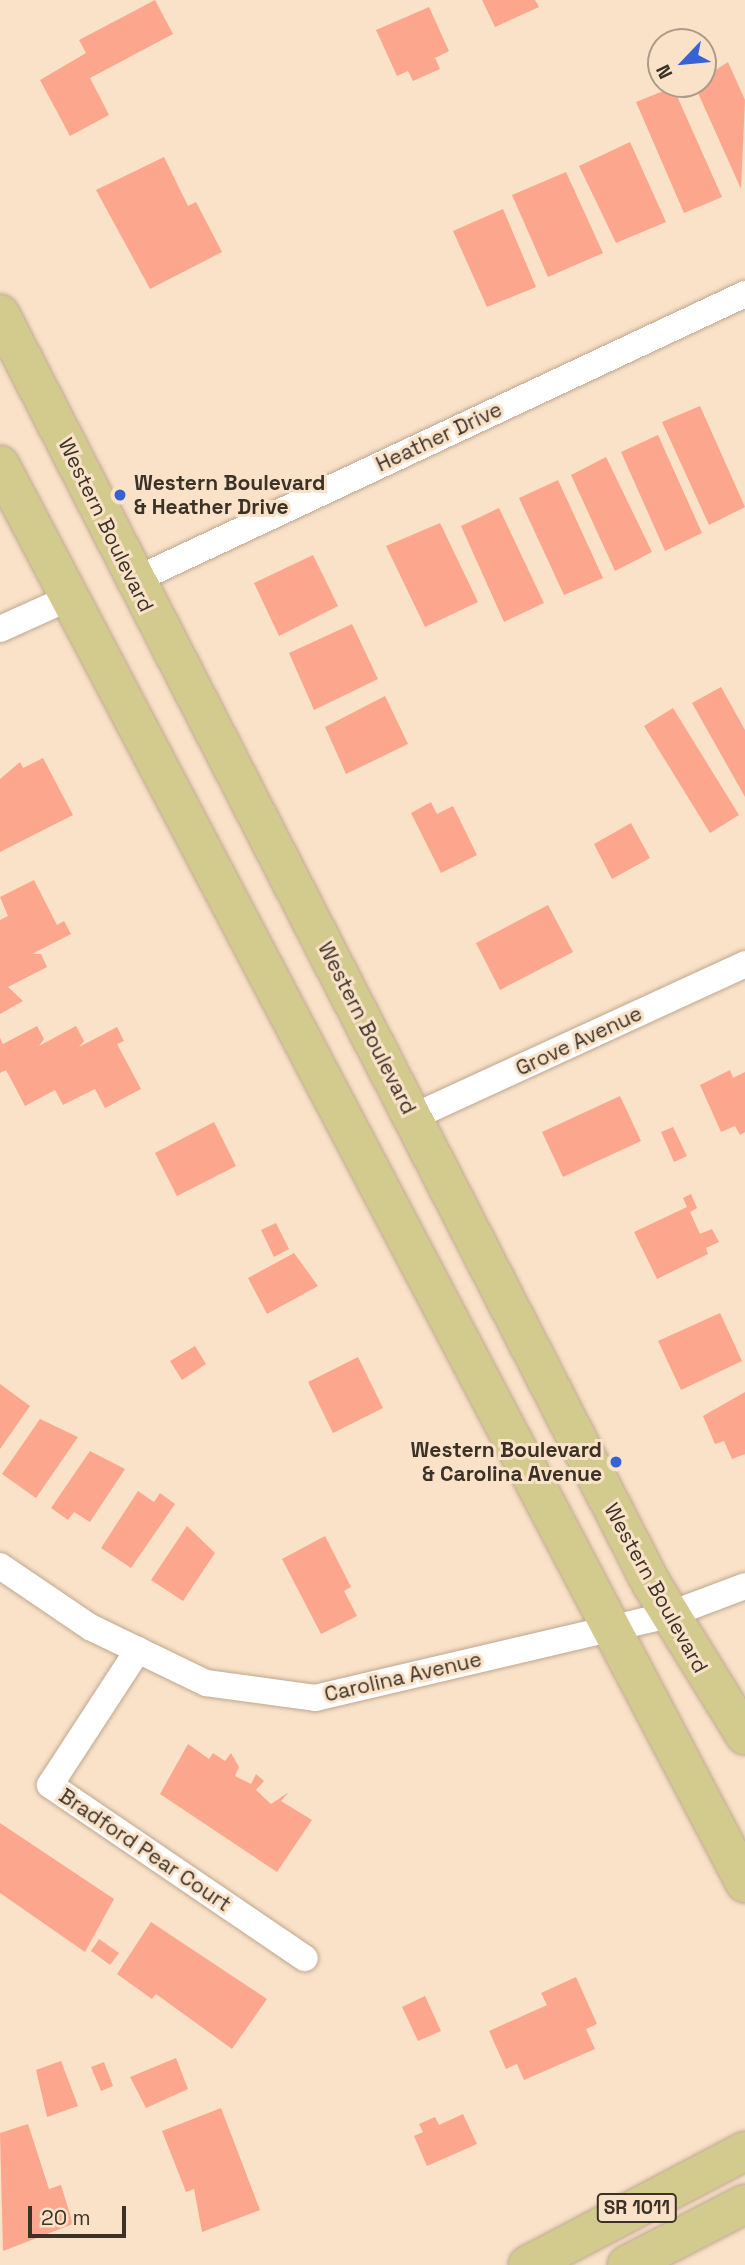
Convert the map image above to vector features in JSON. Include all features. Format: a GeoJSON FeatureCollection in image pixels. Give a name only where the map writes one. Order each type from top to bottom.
{"type":"FeatureCollection","features":[{"type":"Feature","properties":{"kind":"main road","name":"Western Boulevard"},"geometry":{"type":"LineString","coordinates":[[0,314],[132,581],[413,1117],[668,1615],[745,1735]]}},
{"type":"Feature","properties":{"kind":"main road"},"geometry":{"type":"LineString","coordinates":[[0,465],[745,1883]]}},
{"type":"Feature","properties":{"kind":"main road","name":"SR 1011"},"geometry":{"type":"LineString","coordinates":[[528,2265],[745,2151]]}},
{"type":"Feature","properties":{"kind":"main road","name":"SR 1011"},"geometry":{"type":"LineString","coordinates":[[628,2265],[745,2204]]}},
{"type":"Feature","properties":{"kind":"street","name":"Heather Drive"},"geometry":{"type":"LineString","coordinates":[[132,581],[745,295]]}},
{"type":"Feature","properties":{"kind":"street"},"geometry":{"type":"LineString","coordinates":[[0,629],[69,598]]}},
{"type":"Feature","properties":{"kind":"street","name":"Grove Avenue"},"geometry":{"type":"LineString","coordinates":[[413,1117],[745,964]]}},
{"type":"Feature","properties":{"kind":"street","name":"Carolina Avenue"},"geometry":{"type":"LineString","coordinates":[[0,1566],[138,1650],[206,1683],[315,1698],[668,1615],[745,1586]]}},
{"type":"Feature","properties":{"kind":"street","name":"Bradford Pear Court"},"geometry":{"type":"LineString","coordinates":[[138,1650],[50,1785],[305,1958]]}},
{"type":"Feature","properties":{"kind":"building"},"geometry":{"type":"Polygon","coordinates":[[[155,0],[173,34],[90,78],[109,115],[70,136],[40,80],[86,53],[79,40],[155,0]]]}},
{"type":"Feature","properties":{"kind":"building"},"geometry":{"type":"Polygon","coordinates":[[[482,0],[535,0],[539,7],[495,27],[482,0]]]}},
{"type":"Feature","properties":{"kind":"building"},"geometry":{"type":"Polygon","coordinates":[[[429,7],[449,51],[435,58],[440,69],[413,81],[408,71],[397,76],[376,30],[429,7]]]}},
{"type":"Feature","properties":{"kind":"building"},"geometry":{"type":"Polygon","coordinates":[[[728,62],[745,100],[741,189],[700,98],[717,98],[717,69],[728,62]]]}},
{"type":"Feature","properties":{"kind":"building"},"geometry":{"type":"Polygon","coordinates":[[[647,98],[678,98],[722,197],[684,213],[636,102],[647,98]]]}},
{"type":"Feature","properties":{"kind":"building"},"geometry":{"type":"Polygon","coordinates":[[[630,142],[666,222],[616,243],[579,166],[630,142]]]}},
{"type":"Feature","properties":{"kind":"building"},"geometry":{"type":"Polygon","coordinates":[[[164,157],[188,206],[196,202],[222,252],[150,289],[96,190],[164,157]]]}},
{"type":"Feature","properties":{"kind":"building"},"geometry":{"type":"Polygon","coordinates":[[[566,172],[603,253],[548,277],[512,195],[566,172]]]}},
{"type":"Feature","properties":{"kind":"building"},"geometry":{"type":"Polygon","coordinates":[[[503,209],[536,287],[487,307],[453,231],[503,209]]]}},
{"type":"Feature","properties":{"kind":"building"},"geometry":{"type":"Polygon","coordinates":[[[700,406],[745,507],[709,525],[662,422],[700,406]]]}},
{"type":"Feature","properties":{"kind":"building"},"geometry":{"type":"Polygon","coordinates":[[[658,435],[702,533],[665,551],[621,452],[658,435]]]}},
{"type":"Feature","properties":{"kind":"building"},"geometry":{"type":"Polygon","coordinates":[[[606,457],[652,552],[615,571],[571,475],[606,457]]]}},
{"type":"Feature","properties":{"kind":"building"},"geometry":{"type":"Polygon","coordinates":[[[558,480],[603,578],[564,595],[519,498],[558,480]]]}},
{"type":"Feature","properties":{"kind":"building"},"geometry":{"type":"Polygon","coordinates":[[[499,508],[544,603],[504,622],[461,526],[499,508]]]}},
{"type":"Feature","properties":{"kind":"building"},"geometry":{"type":"Polygon","coordinates":[[[440,523],[478,602],[425,627],[386,546],[440,523]]]}},
{"type":"Feature","properties":{"kind":"building"},"geometry":{"type":"Polygon","coordinates":[[[313,555],[338,606],[279,636],[254,583],[313,555]]]}},
{"type":"Feature","properties":{"kind":"building"},"geometry":{"type":"Polygon","coordinates":[[[352,624],[378,679],[314,710],[289,653],[352,624]]]}},
{"type":"Feature","properties":{"kind":"building"},"geometry":{"type":"Polygon","coordinates":[[[721,687],[745,730],[745,797],[692,703],[721,687]]]}},
{"type":"Feature","properties":{"kind":"building"},"geometry":{"type":"Polygon","coordinates":[[[385,696],[408,744],[346,774],[325,727],[385,696]]]}},
{"type":"Feature","properties":{"kind":"building"},"geometry":{"type":"Polygon","coordinates":[[[673,708],[739,815],[710,833],[644,726],[673,708]]]}},
{"type":"Feature","properties":{"kind":"building"},"geometry":{"type":"Polygon","coordinates":[[[43,758],[73,815],[0,852],[0,779],[20,762],[23,768],[43,758]]]}},
{"type":"Feature","properties":{"kind":"building"},"geometry":{"type":"Polygon","coordinates":[[[431,802],[437,814],[453,806],[477,855],[441,873],[411,813],[431,802]]]}},
{"type":"Feature","properties":{"kind":"building"},"geometry":{"type":"Polygon","coordinates":[[[631,823],[650,858],[612,879],[594,844],[631,823]]]}},
{"type":"Feature","properties":{"kind":"building"},"geometry":{"type":"Polygon","coordinates":[[[34,880],[57,925],[64,921],[71,934],[32,954],[41,954],[47,967],[8,987],[23,1001],[0,1014],[0,920],[8,916],[0,897],[34,880]]]}},
{"type":"Feature","properties":{"kind":"building"},"geometry":{"type":"Polygon","coordinates":[[[548,905],[573,952],[500,990],[476,943],[548,905]]]}},
{"type":"Feature","properties":{"kind":"building"},"geometry":{"type":"Polygon","coordinates":[[[37,1026],[44,1039],[39,1046],[76,1026],[84,1041],[79,1047],[117,1027],[124,1041],[117,1044],[141,1089],[105,1108],[95,1089],[63,1105],[55,1090],[25,1106],[6,1070],[0,1073],[0,1038],[3,1044],[37,1026]]]}},
{"type":"Feature","properties":{"kind":"building"},"geometry":{"type":"Polygon","coordinates":[[[730,1070],[733,1078],[745,1072],[745,1132],[740,1135],[735,1126],[721,1132],[700,1085],[730,1070]]]}},
{"type":"Feature","properties":{"kind":"building"},"geometry":{"type":"Polygon","coordinates":[[[620,1096],[641,1141],[563,1177],[542,1132],[620,1096]]]}},
{"type":"Feature","properties":{"kind":"building"},"geometry":{"type":"Polygon","coordinates":[[[214,1122],[236,1166],[177,1196],[155,1153],[214,1122]]]}},
{"type":"Feature","properties":{"kind":"building"},"geometry":{"type":"Polygon","coordinates":[[[673,1127],[687,1156],[674,1162],[661,1132],[673,1127]]]}},
{"type":"Feature","properties":{"kind":"building"},"geometry":{"type":"Polygon","coordinates":[[[691,1194],[697,1208],[690,1212],[700,1234],[712,1229],[719,1242],[706,1248],[708,1254],[657,1279],[634,1232],[687,1207],[683,1198],[691,1194]]]}},
{"type":"Feature","properties":{"kind":"building"},"geometry":{"type":"Polygon","coordinates":[[[276,1223],[289,1249],[274,1257],[261,1230],[276,1223]]]}},
{"type":"Feature","properties":{"kind":"building"},"geometry":{"type":"Polygon","coordinates":[[[294,1253],[318,1286],[267,1314],[248,1278],[294,1253]]]}},
{"type":"Feature","properties":{"kind":"building"},"geometry":{"type":"Polygon","coordinates":[[[720,1313],[742,1361],[681,1390],[658,1341],[720,1313]]]}},
{"type":"Feature","properties":{"kind":"building"},"geometry":{"type":"Polygon","coordinates":[[[195,1346],[206,1364],[182,1380],[170,1361],[195,1346]]]}},
{"type":"Feature","properties":{"kind":"building"},"geometry":{"type":"Polygon","coordinates":[[[358,1357],[383,1408],[333,1433],[308,1382],[358,1357]]]}},
{"type":"Feature","properties":{"kind":"building"},"geometry":{"type":"Polygon","coordinates":[[[0,1384],[30,1406],[0,1449],[0,1384]]]}},
{"type":"Feature","properties":{"kind":"building"},"geometry":{"type":"Polygon","coordinates":[[[745,1392],[745,1454],[732,1459],[724,1441],[715,1444],[703,1416],[745,1392]]]}},
{"type":"Feature","properties":{"kind":"building"},"geometry":{"type":"Polygon","coordinates":[[[40,1419],[78,1437],[36,1498],[2,1474],[40,1419]]]}},
{"type":"Feature","properties":{"kind":"building"},"geometry":{"type":"Polygon","coordinates":[[[90,1451],[125,1469],[90,1522],[74,1512],[68,1520],[51,1508],[90,1451]]]}},
{"type":"Feature","properties":{"kind":"building"},"geometry":{"type":"Polygon","coordinates":[[[138,1491],[154,1502],[160,1493],[175,1504],[131,1568],[101,1548],[138,1491]]]}},
{"type":"Feature","properties":{"kind":"building"},"geometry":{"type":"Polygon","coordinates":[[[187,1526],[215,1553],[183,1601],[151,1580],[187,1526]]]}},
{"type":"Feature","properties":{"kind":"building"},"geometry":{"type":"Polygon","coordinates":[[[325,1536],[351,1587],[344,1591],[357,1616],[321,1634],[282,1559],[325,1536]]]}},
{"type":"Feature","properties":{"kind":"building"},"geometry":{"type":"Polygon","coordinates":[[[188,1744],[209,1759],[213,1753],[225,1761],[231,1753],[239,1767],[235,1776],[251,1784],[256,1774],[264,1781],[256,1790],[271,1804],[289,1792],[281,1801],[312,1820],[277,1872],[160,1794],[188,1744]]]}},
{"type":"Feature","properties":{"kind":"building"},"geometry":{"type":"Polygon","coordinates":[[[0,1823],[114,1899],[85,1952],[0,1893],[0,1823]]]}},
{"type":"Feature","properties":{"kind":"building"},"geometry":{"type":"Polygon","coordinates":[[[151,1922],[267,1999],[232,2049],[156,1994],[152,1999],[117,1974],[151,1922]]]}},
{"type":"Feature","properties":{"kind":"building"},"geometry":{"type":"Polygon","coordinates":[[[99,1939],[119,1953],[110,1965],[91,1951],[99,1939]]]}},
{"type":"Feature","properties":{"kind":"building"},"geometry":{"type":"Polygon","coordinates":[[[576,1977],[597,2024],[586,2029],[595,2049],[524,2080],[517,2064],[506,2069],[489,2031],[547,2005],[541,1993],[576,1977]]]}},
{"type":"Feature","properties":{"kind":"building"},"geometry":{"type":"Polygon","coordinates":[[[425,1996],[441,2031],[418,2041],[402,2007],[425,1996]]]}},
{"type":"Feature","properties":{"kind":"building"},"geometry":{"type":"Polygon","coordinates":[[[176,2058],[188,2089],[146,2108],[130,2077],[176,2058]]]}},
{"type":"Feature","properties":{"kind":"building"},"geometry":{"type":"Polygon","coordinates":[[[61,2061],[78,2106],[47,2117],[36,2070],[61,2061]]]}},
{"type":"Feature","properties":{"kind":"building"},"geometry":{"type":"Polygon","coordinates":[[[104,2062],[113,2086],[101,2091],[91,2067],[104,2062]]]}},
{"type":"Feature","properties":{"kind":"building"},"geometry":{"type":"Polygon","coordinates":[[[221,2108],[260,2210],[202,2232],[194,2189],[186,2192],[162,2131],[221,2108]]]}},
{"type":"Feature","properties":{"kind":"building"},"geometry":{"type":"Polygon","coordinates":[[[463,2114],[477,2144],[427,2166],[414,2136],[423,2132],[419,2124],[435,2117],[439,2125],[463,2114]]]}},
{"type":"Feature","properties":{"kind":"building"},"geometry":{"type":"Polygon","coordinates":[[[28,2124],[49,2189],[61,2185],[73,2224],[3,2251],[0,2133],[28,2124]]]}},
{"type":"Feature","properties":{"kind":"place","name":"Western Boulevard & Heather Drive"},"geometry":{"type":"Point","coordinates":[120,495]}},
{"type":"Feature","properties":{"kind":"place","name":"Western Boulevard & Carolina Avenue"},"geometry":{"type":"Point","coordinates":[616,1462]}}]}
